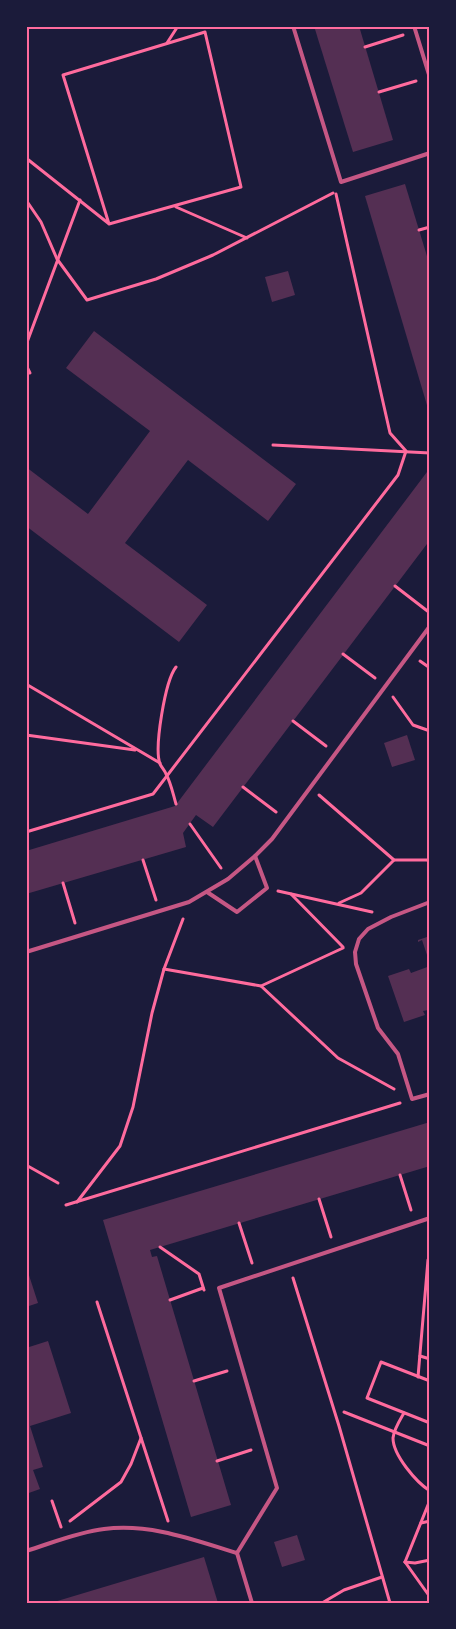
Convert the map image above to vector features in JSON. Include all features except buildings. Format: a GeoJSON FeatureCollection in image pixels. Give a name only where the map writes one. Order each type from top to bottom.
{"type":"FeatureCollection","features":[{"type":"Feature","properties":{"kind":"lane"},"geometry":{"type":"LineString","coordinates":[[293,26],[340,182],[430,153]]}},
{"type":"Feature","properties":{"kind":"lane"},"geometry":{"type":"LineString","coordinates":[[414,26],[430,77]]}},
{"type":"Feature","properties":{"kind":"lane"},"geometry":{"type":"LineString","coordinates":[[26,952],[189,902],[228,879],[255,856],[312,788],[430,626]]}},
{"type":"Feature","properties":{"kind":"lane"},"geometry":{"type":"LineString","coordinates":[[207,892],[237,912],[267,888],[255,856]]}},
{"type":"Feature","properties":{"kind":"lane"},"geometry":{"type":"LineString","coordinates":[[430,902],[391,916],[368,930],[359,939],[355,952],[356,964],[378,1028],[398,1054],[412,1099],[430,1094]]}},
{"type":"Feature","properties":{"kind":"lane"},"geometry":{"type":"LineString","coordinates":[[252,1603],[237,1553],[277,1488],[219,1288],[430,1218]]}},
{"type":"Feature","properties":{"kind":"lane"},"geometry":{"type":"LineString","coordinates":[[26,1551],[104,1529],[126,1528],[172,1533],[237,1553]]}},
{"type":"Feature","properties":{"kind":"path"},"geometry":{"type":"LineString","coordinates":[[167,44],[178,26]]}},
{"type":"Feature","properties":{"kind":"path"},"geometry":{"type":"LineString","coordinates":[[365,47],[416,31]]}},
{"type":"Feature","properties":{"kind":"path"},"geometry":{"type":"LineString","coordinates":[[205,32],[241,188],[109,224],[63,75],[205,32]]}},
{"type":"Feature","properties":{"kind":"path"},"geometry":{"type":"LineString","coordinates":[[379,92],[430,77]]}},
{"type":"Feature","properties":{"kind":"path"},"geometry":{"type":"LineString","coordinates":[[26,158],[109,224]]}},
{"type":"Feature","properties":{"kind":"path"},"geometry":{"type":"LineString","coordinates":[[26,200],[40,222],[57,259],[87,300],[156,279],[213,255],[336,191],[390,433],[406,451]]}},
{"type":"Feature","properties":{"kind":"path"},"geometry":{"type":"LineString","coordinates":[[26,345],[80,200]]}},
{"type":"Feature","properties":{"kind":"path"},"geometry":{"type":"LineString","coordinates":[[176,206],[247,238]]}},
{"type":"Feature","properties":{"kind":"path"},"geometry":{"type":"LineString","coordinates":[[419,230],[430,227]]}},
{"type":"Feature","properties":{"kind":"path"},"geometry":{"type":"LineString","coordinates":[[26,365],[30,373]]}},
{"type":"Feature","properties":{"kind":"path"},"geometry":{"type":"LineString","coordinates":[[273,445],[430,453]]}},
{"type":"Feature","properties":{"kind":"path"},"geometry":{"type":"LineString","coordinates":[[26,832],[153,794],[398,475],[406,451]]}},
{"type":"Feature","properties":{"kind":"path"},"geometry":{"type":"LineString","coordinates":[[395,586],[430,613]]}},
{"type":"Feature","properties":{"kind":"path"},"geometry":{"type":"LineString","coordinates":[[176,666],[171,674],[163,702],[160,763],[167,776],[176,804]]}},
{"type":"Feature","properties":{"kind":"path"},"geometry":{"type":"LineString","coordinates":[[26,684],[136,751],[160,763]]}},
{"type":"Feature","properties":{"kind":"path"},"geometry":{"type":"LineString","coordinates":[[293,721],[336,754]]}},
{"type":"Feature","properties":{"kind":"path"},"geometry":{"type":"LineString","coordinates":[[26,735],[136,751]]}},
{"type":"Feature","properties":{"kind":"path"},"geometry":{"type":"LineString","coordinates":[[243,787],[286,820]]}},
{"type":"Feature","properties":{"kind":"path"},"geometry":{"type":"LineString","coordinates":[[312,788],[394,860],[427,860],[430,862]]}},
{"type":"Feature","properties":{"kind":"path"},"geometry":{"type":"LineString","coordinates":[[190,824],[228,879]]}},
{"type":"Feature","properties":{"kind":"path"},"geometry":{"type":"LineString","coordinates":[[143,860],[159,911]]}},
{"type":"Feature","properties":{"kind":"path"},"geometry":{"type":"LineString","coordinates":[[338,903],[361,893],[394,860]]}},
{"type":"Feature","properties":{"kind":"path"},"geometry":{"type":"LineString","coordinates":[[63,883],[79,936]]}},
{"type":"Feature","properties":{"kind":"path"},"geometry":{"type":"LineString","coordinates":[[267,888],[391,916]]}},
{"type":"Feature","properties":{"kind":"path"},"geometry":{"type":"LineString","coordinates":[[291,893],[344,948],[355,952]]}},
{"type":"Feature","properties":{"kind":"path"},"geometry":{"type":"LineString","coordinates":[[77,1202],[120,1146],[132,1107],[152,1013],[164,969],[189,902]]}},
{"type":"Feature","properties":{"kind":"path"},"geometry":{"type":"LineString","coordinates":[[260,986],[344,948]]}},
{"type":"Feature","properties":{"kind":"path"},"geometry":{"type":"LineString","coordinates":[[164,969],[260,986],[338,1058],[412,1099]]}},
{"type":"Feature","properties":{"kind":"path"},"geometry":{"type":"LineString","coordinates":[[66,1205],[412,1099]]}},
{"type":"Feature","properties":{"kind":"path"},"geometry":{"type":"LineString","coordinates":[[26,1165],[58,1183]]}},
{"type":"Feature","properties":{"kind":"path"},"geometry":{"type":"LineString","coordinates":[[400,1175],[414,1223]]}},
{"type":"Feature","properties":{"kind":"path"},"geometry":{"type":"LineString","coordinates":[[319,1199],[335,1249]]}},
{"type":"Feature","properties":{"kind":"path"},"geometry":{"type":"LineString","coordinates":[[239,1223],[256,1275]]}},
{"type":"Feature","properties":{"kind":"path"},"geometry":{"type":"LineString","coordinates":[[160,1247],[199,1274],[206,1298]]}},
{"type":"Feature","properties":{"kind":"path"},"geometry":{"type":"LineString","coordinates":[[418,1377],[428,1260]]}},
{"type":"Feature","properties":{"kind":"path"},"geometry":{"type":"LineString","coordinates":[[288,1264],[339,1426],[390,1603]]}},
{"type":"Feature","properties":{"kind":"path"},"geometry":{"type":"LineString","coordinates":[[170,1300],[203,1288]]}},
{"type":"Feature","properties":{"kind":"path"},"geometry":{"type":"LineString","coordinates":[[97,1302],[172,1533]]}},
{"type":"Feature","properties":{"kind":"path"},"geometry":{"type":"LineString","coordinates":[[420,1356],[430,1359]]}},
{"type":"Feature","properties":{"kind":"path"},"geometry":{"type":"LineString","coordinates":[[430,1381],[381,1362],[367,1398],[430,1423]]}},
{"type":"Feature","properties":{"kind":"path"},"geometry":{"type":"LineString","coordinates":[[194,1381],[228,1371],[230,1380]]}},
{"type":"Feature","properties":{"kind":"path"},"geometry":{"type":"LineString","coordinates":[[344,1412],[430,1446]]}},
{"type":"Feature","properties":{"kind":"path"},"geometry":{"type":"LineString","coordinates":[[404,1413],[394,1432],[393,1440],[404,1465],[415,1479],[430,1491]]}},
{"type":"Feature","properties":{"kind":"path"},"geometry":{"type":"LineString","coordinates":[[52,1527],[72,1520],[121,1482],[131,1464],[141,1438]]}},
{"type":"Feature","properties":{"kind":"path"},"geometry":{"type":"LineString","coordinates":[[249,1441],[254,1459]]}},
{"type":"Feature","properties":{"kind":"path"},"geometry":{"type":"LineString","coordinates":[[218,1461],[251,1450]]}},
{"type":"Feature","properties":{"kind":"path"},"geometry":{"type":"LineString","coordinates":[[405,1562],[430,1500]]}},
{"type":"Feature","properties":{"kind":"path"},"geometry":{"type":"LineString","coordinates":[[52,1501],[65,1539]]}},
{"type":"Feature","properties":{"kind":"path"},"geometry":{"type":"LineString","coordinates":[[420,1523],[430,1520]]}},
{"type":"Feature","properties":{"kind":"path"},"geometry":{"type":"LineString","coordinates":[[405,1562],[415,1563],[430,1560]]}},
{"type":"Feature","properties":{"kind":"path"},"geometry":{"type":"LineString","coordinates":[[405,1562],[430,1597]]}},
{"type":"Feature","properties":{"kind":"path"},"geometry":{"type":"LineString","coordinates":[[322,1603],[344,1590],[382,1577]]}}]}
